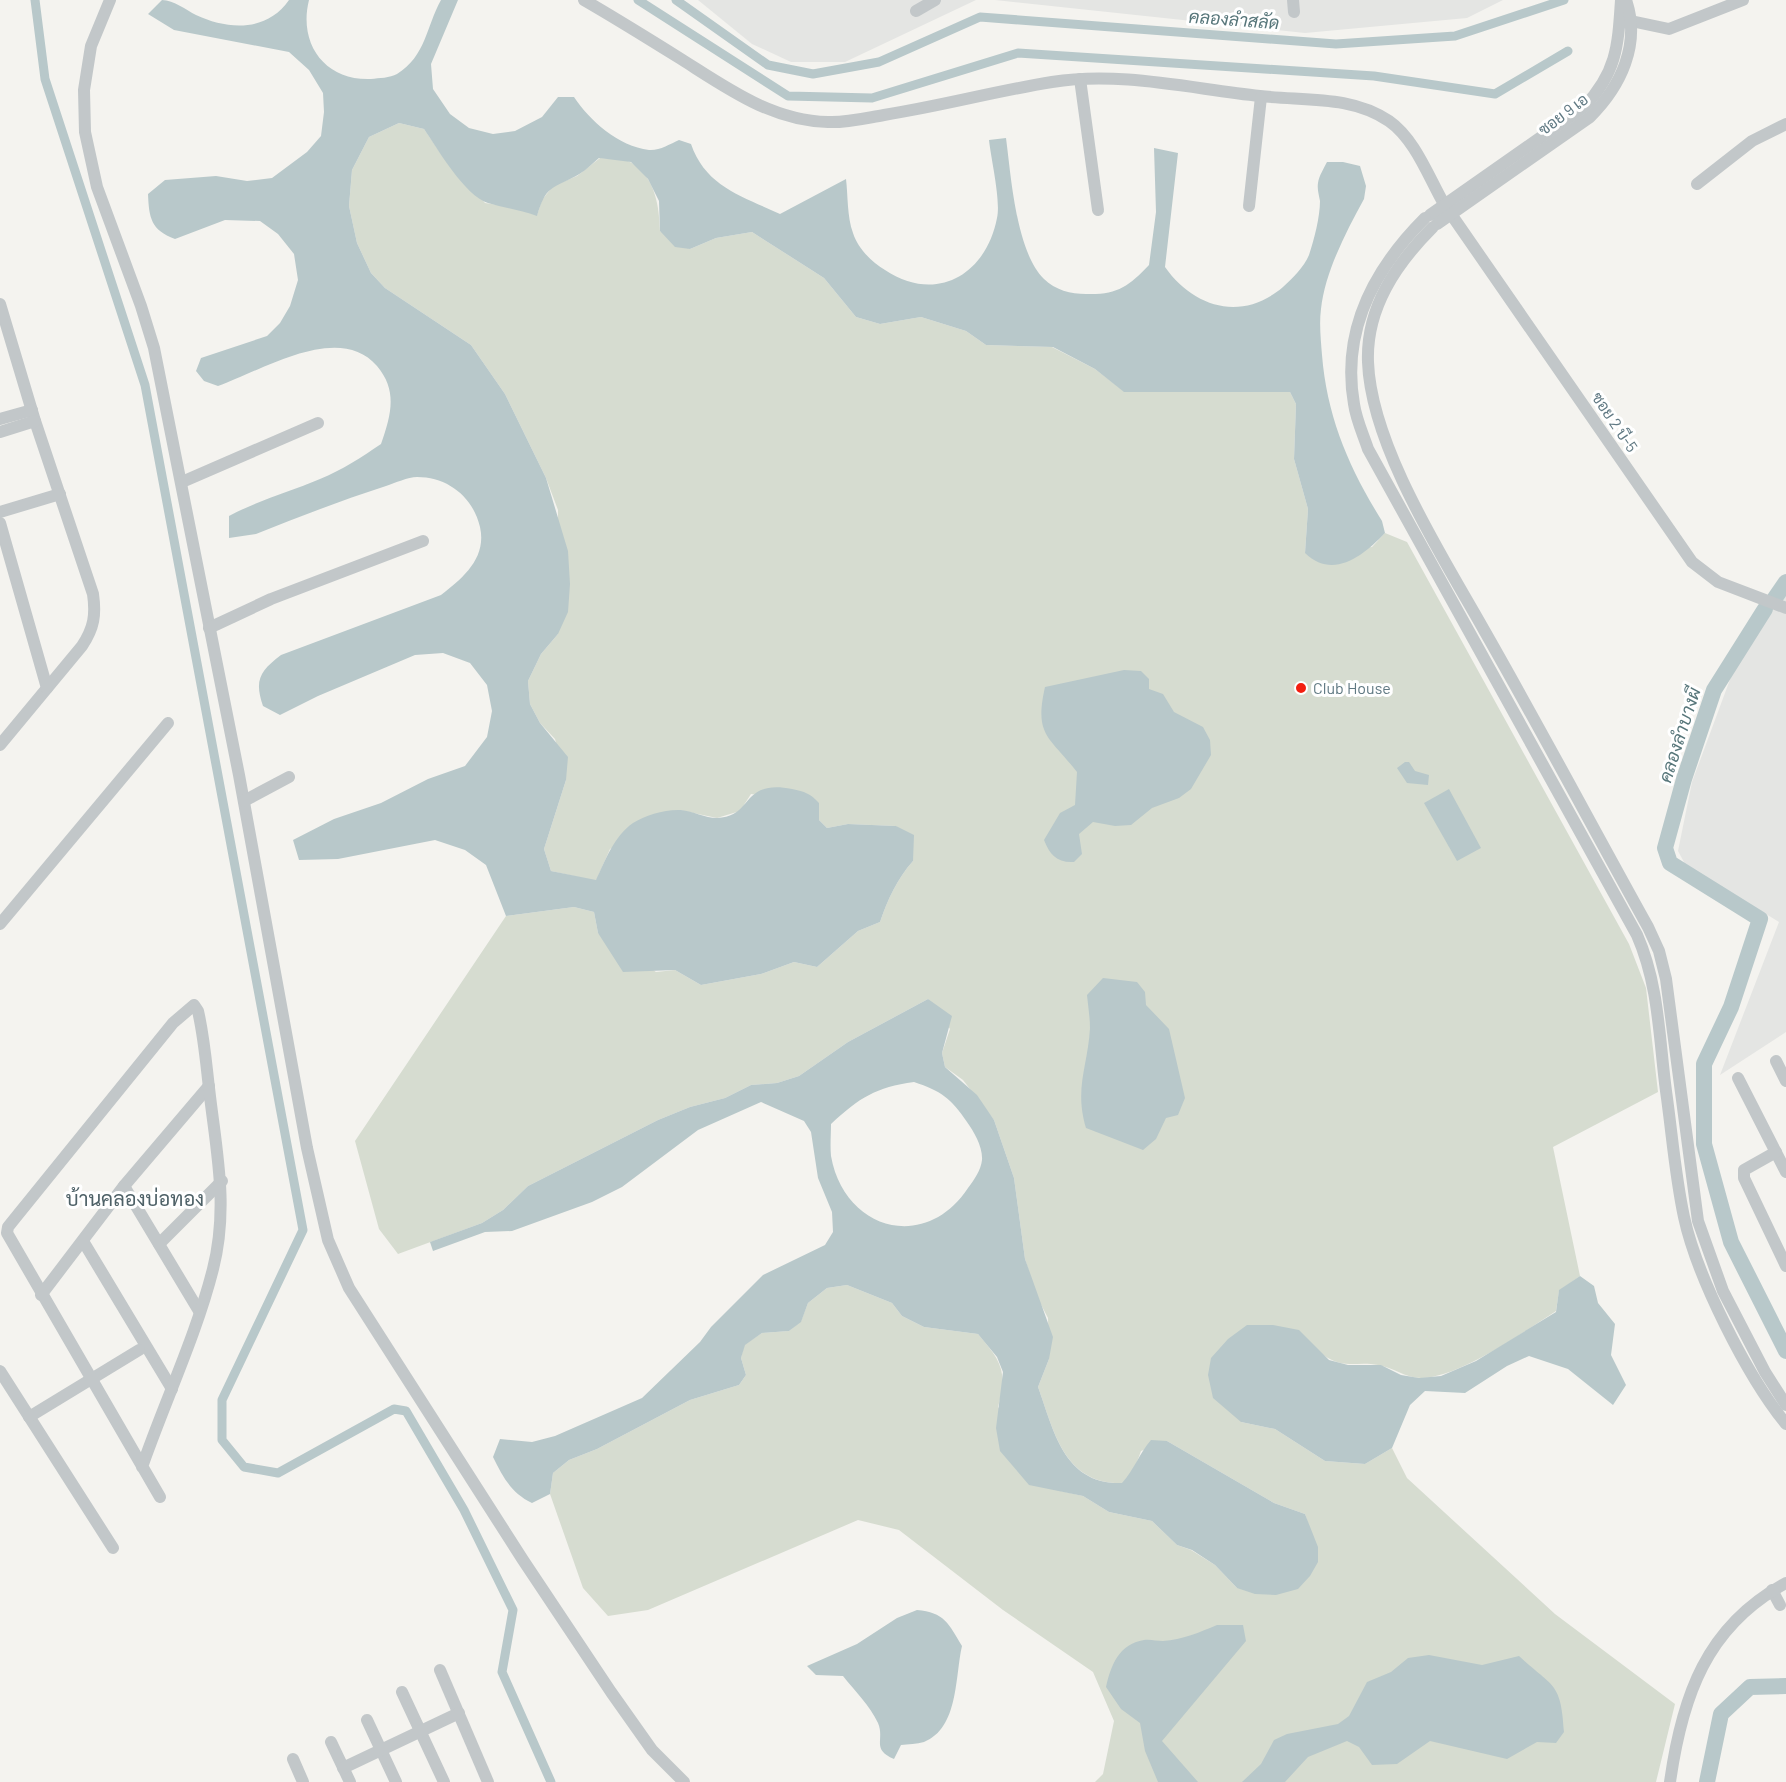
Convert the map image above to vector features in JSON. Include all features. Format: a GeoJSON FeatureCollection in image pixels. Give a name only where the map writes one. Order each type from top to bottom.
{"type":"FeatureCollection","features":[{"type":"Feature","properties":{"kind":"street"},"geometry":{"type":"LineString","coordinates":[[110,0],[91,46],[84,90],[85,132],[98,187],[154,348],[244,801],[307,1148],[324,1222],[336,1261],[349,1288],[402,1373],[542,1589],[652,1750],[684,1782]]}},
{"type":"Feature","properties":{"kind":"street","name":"ซอย 2 บี-5"},"geometry":{"type":"LineString","coordinates":[[584,0],[758,106],[793,118],[829,123],[919,110],[982,94],[1080,79],[1156,82],[1261,97],[1317,99],[1366,107],[1392,123],[1412,148],[1448,209],[1692,562],[1718,582],[1786,608]]}},
{"type":"Feature","properties":{"kind":"street"},"geometry":{"type":"LineString","coordinates":[[916,11],[935,0]]}},
{"type":"Feature","properties":{"kind":"street","name":"ซอย 9 เอ"},"geometry":{"type":"LineString","coordinates":[[1587,112],[1610,73],[1618,48],[1621,0]]}},
{"type":"Feature","properties":{"kind":"street","name":"ซอย 9 เอ"},"geometry":{"type":"LineString","coordinates":[[1431,221],[1612,93],[1620,80],[1629,52],[1631,21],[1626,0]]}},
{"type":"Feature","properties":{"kind":"street"},"geometry":{"type":"LineString","coordinates":[[1631,21],[1669,29],[1743,0]]}},
{"type":"Feature","properties":{"kind":"street"},"geometry":{"type":"LineString","coordinates":[[1080,79],[1098,210]]}},
{"type":"Feature","properties":{"kind":"street"},"geometry":{"type":"LineString","coordinates":[[1249,206],[1261,97]]}},
{"type":"Feature","properties":{"kind":"street"},"geometry":{"type":"LineString","coordinates":[[1696,184],[1752,141],[1786,124]]}},
{"type":"Feature","properties":{"kind":"street"},"geometry":{"type":"LineString","coordinates":[[1431,221],[1389,280],[1373,320],[1368,360],[1372,396],[1384,435],[1420,515],[1659,951],[1666,979],[1698,1221],[1723,1291],[1765,1372],[1786,1405]]}},
{"type":"Feature","properties":{"kind":"street"},"geometry":{"type":"LineString","coordinates":[[1431,221],[1402,241],[1378,276],[1356,325],[1351,366],[1354,405],[1368,448],[1637,935],[1646,956],[1660,1018],[1677,1180],[1690,1236],[1712,1294],[1756,1382],[1786,1424]]}},
{"type":"Feature","properties":{"kind":"street"},"geometry":{"type":"LineString","coordinates":[[0,304],[5,337],[93,594],[95,615],[91,633],[0,745]]}},
{"type":"Feature","properties":{"kind":"street"},"geometry":{"type":"LineString","coordinates":[[0,419],[33,415]]}},
{"type":"Feature","properties":{"kind":"street"},"geometry":{"type":"LineString","coordinates":[[0,432],[33,415]]}},
{"type":"Feature","properties":{"kind":"street"},"geometry":{"type":"LineString","coordinates":[[182,482],[318,423]]}},
{"type":"Feature","properties":{"kind":"street"},"geometry":{"type":"LineString","coordinates":[[0,512],[60,494]]}},
{"type":"Feature","properties":{"kind":"street"},"geometry":{"type":"LineString","coordinates":[[0,523],[47,688]]}},
{"type":"Feature","properties":{"kind":"street"},"geometry":{"type":"LineString","coordinates":[[209,628],[271,599],[423,541]]}},
{"type":"Feature","properties":{"kind":"street"},"geometry":{"type":"LineString","coordinates":[[0,924],[168,723]]}},
{"type":"Feature","properties":{"kind":"street"},"geometry":{"type":"LineString","coordinates":[[244,801],[289,777]]}},
{"type":"Feature","properties":{"kind":"street"},"geometry":{"type":"LineString","coordinates":[[142,1467],[199,1311],[213,1270],[217,1249],[222,1181],[208,1064],[200,1020],[195,1007],[191,1006],[173,1023],[8,1227],[11,1240],[41,1295],[142,1467],[160,1497]]}},
{"type":"Feature","properties":{"kind":"street"},"geometry":{"type":"LineString","coordinates":[[1776,1061],[1786,1081]]}},
{"type":"Feature","properties":{"kind":"street"},"geometry":{"type":"LineString","coordinates":[[1738,1078],[1786,1172]]}},
{"type":"Feature","properties":{"kind":"street"},"geometry":{"type":"LineString","coordinates":[[41,1295],[124,1186],[209,1086]]}},
{"type":"Feature","properties":{"kind":"street"},"geometry":{"type":"LineString","coordinates":[[1776,1152],[1744,1170],[1744,1178],[1786,1266]]}},
{"type":"Feature","properties":{"kind":"street"},"geometry":{"type":"LineString","coordinates":[[159,1244],[222,1181]]}},
{"type":"Feature","properties":{"kind":"street"},"geometry":{"type":"LineString","coordinates":[[124,1186],[199,1311]]}},
{"type":"Feature","properties":{"kind":"street"},"geometry":{"type":"LineString","coordinates":[[82,1241],[172,1389]]}},
{"type":"Feature","properties":{"kind":"street"},"geometry":{"type":"LineString","coordinates":[[29,1417],[139,1350]]}},
{"type":"Feature","properties":{"kind":"street"},"geometry":{"type":"LineString","coordinates":[[0,1371],[113,1548]]}},
{"type":"Feature","properties":{"kind":"street"},"geometry":{"type":"LineString","coordinates":[[1670,1782],[1680,1721],[1687,1699],[1707,1656],[1734,1621],[1753,1603],[1786,1583]]}},
{"type":"Feature","properties":{"kind":"street"},"geometry":{"type":"LineString","coordinates":[[1772,1590],[1780,1605]]}},
{"type":"Feature","properties":{"kind":"street"},"geometry":{"type":"LineString","coordinates":[[440,1670],[488,1782]]}},
{"type":"Feature","properties":{"kind":"street"},"geometry":{"type":"LineString","coordinates":[[402,1692],[444,1782]]}},
{"type":"Feature","properties":{"kind":"street"},"geometry":{"type":"LineString","coordinates":[[343,1768],[459,1713]]}},
{"type":"Feature","properties":{"kind":"street"},"geometry":{"type":"LineString","coordinates":[[367,1720],[396,1782]]}},
{"type":"Feature","properties":{"kind":"street"},"geometry":{"type":"LineString","coordinates":[[331,1742],[350,1782]]}},
{"type":"Feature","properties":{"kind":"street"},"geometry":{"type":"LineString","coordinates":[[293,1759],[300,1781]]}},
{"type":"Feature","properties":{"kind":"shaded area"},"geometry":{"type":"Polygon","coordinates":[[[162,0],[175,3],[208,20],[246,25],[270,18],[289,0],[309,0],[308,31],[319,57],[340,74],[371,79],[397,74],[407,67],[420,50],[441,0],[458,0],[431,64],[433,89],[450,114],[469,128],[493,134],[515,131],[542,117],[558,97],[574,97],[588,115],[606,131],[638,148],[653,150],[679,140],[691,144],[706,171],[716,180],[739,195],[780,214],[846,179],[851,227],[862,250],[885,270],[904,280],[922,284],[940,284],[956,278],[982,255],[991,238],[997,218],[998,201],[989,140],[1006,138],[1016,212],[1027,251],[1035,267],[1053,286],[1080,294],[1114,291],[1135,279],[1149,265],[1156,212],[1154,148],[1178,153],[1165,267],[1190,292],[1204,301],[1219,306],[1235,307],[1251,304],[1267,298],[1283,287],[1298,272],[1309,255],[1318,221],[1319,180],[1327,162],[1343,162],[1360,166],[1366,186],[1364,199],[1327,281],[1321,309],[1321,338],[1325,378],[1334,421],[1350,462],[1382,521],[1385,533],[1357,557],[1337,565],[1316,561],[1305,553],[1308,509],[1294,459],[1296,404],[1290,392],[1124,392],[1095,369],[1053,347],[986,345],[966,331],[921,317],[880,324],[856,317],[824,278],[752,232],[716,238],[690,249],[675,247],[660,231],[659,201],[648,179],[631,162],[599,158],[579,174],[550,190],[543,199],[537,216],[479,199],[461,182],[424,129],[399,123],[369,137],[352,170],[349,206],[357,243],[371,273],[385,288],[471,345],[505,394],[546,478],[568,551],[570,584],[568,612],[558,634],[541,654],[528,681],[530,704],[540,723],[568,757],[566,780],[544,849],[551,871],[596,880],[620,835],[626,828],[643,817],[669,810],[686,811],[712,818],[729,816],[737,812],[755,794],[775,787],[800,791],[813,797],[819,803],[819,820],[827,828],[848,824],[896,826],[914,835],[913,861],[902,875],[880,922],[858,931],[817,967],[794,962],[761,974],[701,985],[675,970],[623,972],[598,933],[594,912],[574,907],[506,916],[486,865],[465,850],[435,840],[338,859],[299,860],[293,840],[334,819],[381,803],[428,779],[465,766],[487,737],[492,711],[487,685],[470,663],[443,653],[415,655],[318,696],[280,715],[263,706],[259,683],[264,671],[281,655],[441,595],[465,574],[477,558],[481,538],[480,527],[472,507],[458,491],[439,481],[417,477],[353,497],[256,534],[229,538],[229,516],[328,475],[381,444],[390,413],[390,394],[384,375],[377,366],[361,353],[342,348],[321,349],[299,354],[218,386],[204,381],[196,371],[201,358],[267,336],[280,323],[290,306],[298,280],[294,254],[278,234],[260,221],[225,220],[175,239],[161,232],[153,222],[149,210],[148,194],[165,180],[216,176],[247,181],[272,178],[307,152],[321,136],[324,112],[323,93],[309,70],[289,52],[174,30],[148,14],[162,0]]]}},
{"type":"Feature","properties":{"kind":"shaded area"},"geometry":{"type":"Polygon","coordinates":[[[698,0],[976,0],[845,62],[791,62],[752,44],[698,0]]]}},
{"type":"Feature","properties":{"kind":"shaded area"},"geometry":{"type":"Polygon","coordinates":[[[995,0],[1503,0],[1467,18],[1305,33],[995,0]]]}},
{"type":"Feature","properties":{"kind":"shaded area"},"geometry":{"type":"Polygon","coordinates":[[[399,123],[424,129],[441,154],[485,203],[511,207],[537,215],[542,200],[553,186],[577,176],[600,158],[629,161],[640,169],[655,194],[660,231],[690,249],[716,238],[752,232],[824,278],[856,317],[880,324],[921,317],[966,331],[986,345],[1052,347],[1095,369],[1125,392],[1290,392],[1296,404],[1294,459],[1308,509],[1305,553],[1372,547],[1385,533],[1407,542],[1629,944],[1646,988],[1658,1092],[1553,1147],[1580,1276],[1559,1291],[1556,1311],[1509,1342],[1472,1362],[1437,1376],[1421,1378],[1378,1365],[1334,1361],[1321,1353],[1298,1330],[1241,1422],[1275,1429],[1325,1461],[1365,1464],[1392,1448],[1407,1478],[1555,1614],[1675,1704],[1656,1782],[1095,1782],[1103,1774],[1114,1721],[1093,1672],[1003,1610],[899,1530],[858,1520],[648,1610],[608,1616],[583,1588],[550,1494],[553,1473],[569,1460],[597,1449],[690,1400],[739,1385],[746,1375],[741,1358],[744,1345],[762,1333],[789,1331],[801,1321],[808,1303],[827,1288],[847,1285],[892,1303],[902,1316],[924,1327],[978,1334],[997,1359],[1000,1367],[1002,1384],[998,1407],[1061,1491],[1083,1496],[1109,1512],[1152,1521],[1177,1545],[1191,1550],[1215,1565],[1237,1588],[1310,1529],[1305,1514],[1274,1503],[1167,1441],[1141,1451],[1134,1470],[1123,1483],[1103,1481],[1087,1475],[1074,1465],[1064,1452],[1056,1437],[1038,1387],[1049,1359],[1048,1318],[1036,1295],[1025,1259],[1014,1178],[994,1120],[963,1080],[945,1067],[942,1053],[950,1029],[928,999],[848,1042],[799,1076],[777,1083],[751,1085],[725,1098],[690,1107],[658,1120],[528,1186],[503,1210],[482,1223],[398,1254],[379,1229],[355,1141],[506,916],[574,907],[594,912],[598,933],[656,972],[675,970],[701,985],[761,974],[794,962],[817,967],[858,931],[880,922],[902,875],[913,861],[896,826],[848,824],[827,828],[819,820],[819,803],[751,794],[740,811],[717,818],[679,810],[610,849],[596,881],[551,871],[544,849],[566,780],[555,739],[540,723],[530,704],[528,681],[541,654],[558,634],[558,510],[546,478],[505,394],[471,345],[385,288],[371,273],[357,243],[349,206],[352,170],[369,137],[399,123]]]}},
{"type":"Feature","properties":{"kind":"shaded area"},"geometry":{"type":"Polygon","coordinates":[[[1786,591],[1786,1032],[1720,1075],[1779,922],[1685,864],[1678,851],[1692,782],[1735,666],[1786,591]]]}},
{"type":"Feature","properties":{"kind":"shaded area"},"geometry":{"type":"Polygon","coordinates":[[[1124,670],[1141,671],[1149,679],[1149,689],[1163,694],[1174,712],[1203,727],[1210,740],[1211,755],[1191,789],[1179,798],[1152,808],[1131,825],[1115,826],[1093,822],[1079,834],[1082,854],[1074,862],[1063,861],[1052,854],[1044,840],[1060,813],[1075,805],[1077,772],[1046,734],[1041,716],[1045,687],[1124,670]]]}},
{"type":"Feature","properties":{"kind":"shaded area"},"geometry":{"type":"Polygon","coordinates":[[[1409,762],[1415,771],[1429,775],[1428,785],[1407,783],[1397,768],[1409,762]]]}},
{"type":"Feature","properties":{"kind":"shaded area"},"geometry":{"type":"Polygon","coordinates":[[[1449,789],[1481,848],[1457,861],[1424,803],[1449,789]]]}},
{"type":"Feature","properties":{"kind":"shaded area"},"geometry":{"type":"Polygon","coordinates":[[[1103,978],[1137,982],[1145,992],[1146,1005],[1169,1029],[1185,1098],[1178,1115],[1166,1118],[1156,1139],[1143,1150],[1086,1128],[1081,1089],[1090,1028],[1087,995],[1103,978]]]}},
{"type":"Feature","properties":{"kind":"shaded area"},"geometry":{"type":"Polygon","coordinates":[[[928,999],[952,1016],[942,1053],[945,1067],[977,1095],[994,1120],[1014,1178],[1025,1259],[1053,1337],[1049,1359],[1038,1387],[1056,1437],[1064,1452],[1074,1465],[1087,1475],[1102,1481],[1122,1483],[1151,1440],[1167,1441],[1274,1503],[1305,1514],[1318,1547],[1318,1562],[1310,1576],[1298,1589],[1276,1595],[1255,1594],[1237,1588],[1215,1565],[1192,1550],[1177,1545],[1152,1521],[1109,1512],[1083,1496],[1029,1485],[1000,1451],[996,1428],[1003,1372],[997,1357],[978,1334],[924,1327],[902,1316],[892,1303],[847,1285],[827,1288],[808,1303],[801,1322],[789,1331],[762,1333],[745,1345],[741,1358],[746,1375],[739,1385],[690,1400],[597,1449],[569,1460],[553,1473],[550,1494],[532,1503],[508,1484],[493,1457],[500,1439],[532,1442],[555,1436],[642,1398],[700,1342],[711,1327],[763,1275],[825,1245],[833,1232],[832,1212],[818,1178],[811,1132],[804,1121],[761,1102],[698,1130],[622,1187],[592,1202],[512,1231],[485,1232],[433,1251],[430,1242],[482,1223],[503,1210],[528,1186],[658,1120],[690,1107],[725,1098],[751,1085],[777,1083],[799,1076],[848,1042],[928,999]],[[914,1082],[878,1091],[850,1107],[831,1124],[831,1156],[839,1181],[852,1201],[869,1216],[888,1224],[909,1226],[930,1221],[950,1208],[968,1188],[981,1164],[980,1145],[961,1114],[945,1096],[914,1082]]]}},
{"type":"Feature","properties":{"kind":"shaded area"},"geometry":{"type":"Polygon","coordinates":[[[1580,1276],[1594,1286],[1598,1303],[1615,1324],[1611,1355],[1626,1385],[1613,1405],[1568,1369],[1529,1356],[1507,1366],[1465,1393],[1425,1391],[1410,1405],[1392,1448],[1365,1464],[1325,1461],[1275,1429],[1241,1422],[1213,1398],[1208,1375],[1211,1358],[1228,1339],[1247,1325],[1273,1325],[1299,1330],[1329,1360],[1348,1365],[1381,1365],[1401,1375],[1419,1378],[1441,1376],[1476,1361],[1556,1312],[1559,1290],[1580,1276]]]}},
{"type":"Feature","properties":{"kind":"shaded area"},"geometry":{"type":"Polygon","coordinates":[[[917,1610],[934,1613],[945,1620],[962,1646],[954,1700],[944,1725],[935,1735],[924,1742],[901,1745],[894,1759],[881,1748],[880,1729],[875,1717],[843,1676],[816,1675],[807,1666],[857,1644],[897,1618],[917,1610]]]}},
{"type":"Feature","properties":{"kind":"shaded area"},"geometry":{"type":"Polygon","coordinates":[[[1217,1625],[1243,1625],[1246,1641],[1162,1741],[1198,1782],[1158,1782],[1145,1751],[1140,1723],[1121,1709],[1106,1687],[1111,1671],[1122,1651],[1135,1642],[1177,1639],[1217,1625]]]}},
{"type":"Feature","properties":{"kind":"shaded area"},"geometry":{"type":"Polygon","coordinates":[[[1429,1655],[1482,1665],[1519,1656],[1553,1687],[1563,1715],[1564,1732],[1556,1743],[1537,1742],[1507,1759],[1430,1741],[1397,1764],[1372,1765],[1359,1747],[1347,1741],[1308,1757],[1285,1782],[1242,1782],[1261,1764],[1274,1740],[1287,1734],[1338,1724],[1349,1716],[1367,1682],[1391,1672],[1408,1658],[1429,1655]]]}},
{"type":"Feature","properties":{"kind":"waterway"},"geometry":{"type":"LineString","coordinates":[[35,0],[45,79],[145,385],[303,1230],[222,1400],[222,1440],[244,1467],[278,1473],[394,1409],[406,1411],[464,1510],[513,1610],[502,1672],[551,1782]]}},
{"type":"Feature","properties":{"kind":"waterway"},"geometry":{"type":"LineString","coordinates":[[638,0],[788,96],[872,98],[1018,53],[1374,76],[1495,94],[1568,51]]}},
{"type":"Feature","properties":{"kind":"waterway","name":"คลองลำสลัด"},"geometry":{"type":"LineString","coordinates":[[676,0],[768,65],[813,74],[879,62],[980,17],[1336,44],[1455,36],[1564,0]]}},
{"type":"Feature","properties":{"kind":"waterway","name":"คลองลำบางผี"},"geometry":{"type":"LineString","coordinates":[[1775,598],[1786,582]]}},
{"type":"Feature","properties":{"kind":"waterway"},"geometry":{"type":"LineString","coordinates":[[1765,609],[1714,690],[1684,779],[1665,848],[1670,863],[1760,919],[1731,1007],[1704,1064],[1704,1144],[1731,1242],[1786,1351]]}},
{"type":"Feature","properties":{"kind":"waterway"},"geometry":{"type":"LineString","coordinates":[[1707,1782],[1721,1714],[1750,1687],[1786,1686]]}},
{"type":"Feature","properties":{"kind":"place","name":"Club House"},"geometry":{"type":"Point","coordinates":[1301,688]}},
{"type":"Feature","properties":{"kind":"district","name":"บ้านคลองบ่อทอง"},"geometry":{"type":"Point","coordinates":[135,1199]}}]}
